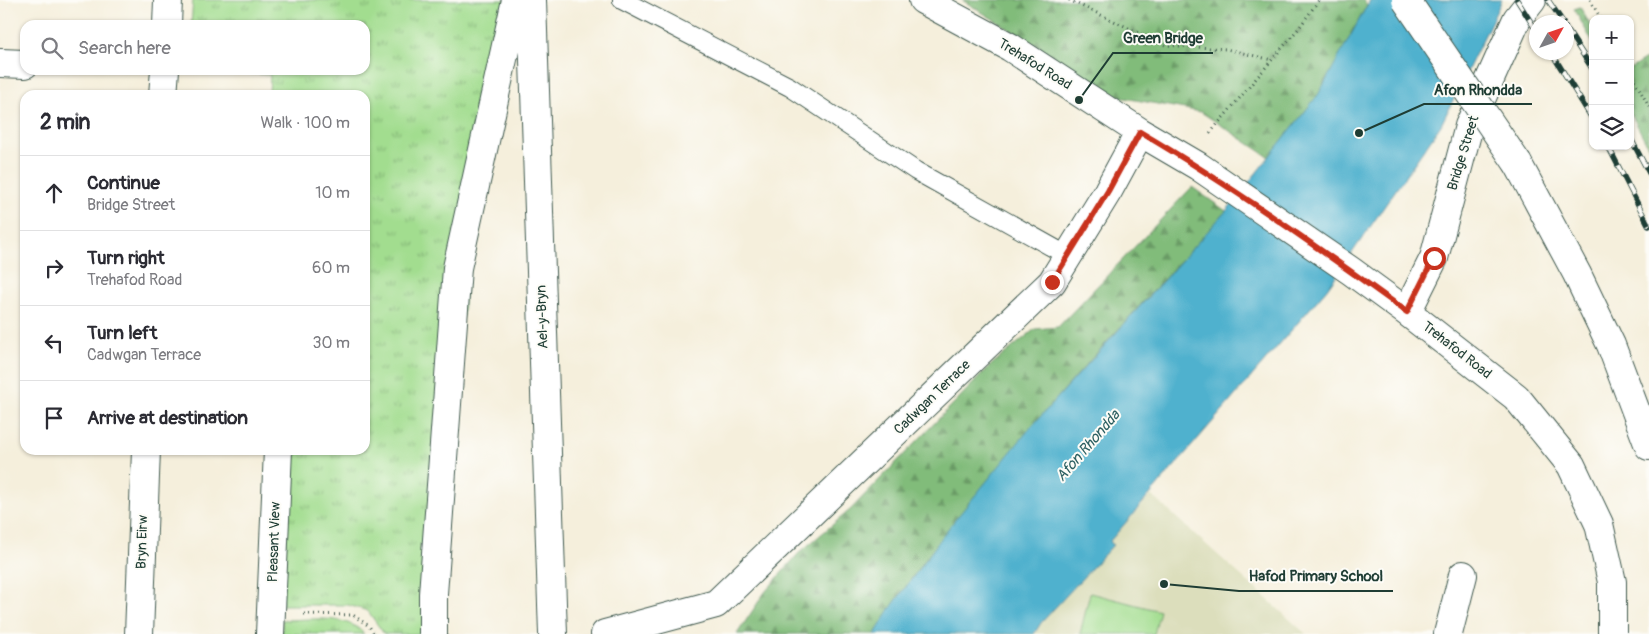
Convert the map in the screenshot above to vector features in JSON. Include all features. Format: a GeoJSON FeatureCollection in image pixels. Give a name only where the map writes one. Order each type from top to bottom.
{"type":"FeatureCollection","features":[{"type":"Feature","properties":{"kind":"street"},"geometry":{"type":"LineString","coordinates":[[166,20],[168,0]]}},
{"type":"Feature","properties":{"kind":"street"},"geometry":{"type":"LineString","coordinates":[[433,634],[434,584],[457,268],[516,0]]}},
{"type":"Feature","properties":{"kind":"street","name":"Ael-y-Bryn"},"geometry":{"type":"LineString","coordinates":[[532,0],[553,634]]}},
{"type":"Feature","properties":{"kind":"street","name":"Trehafod Road"},"geometry":{"type":"LineString","coordinates":[[923,0],[1010,46],[1140,132],[1193,163],[1351,271],[1516,397],[1571,465],[1598,524],[1612,582],[1612,634]]}},
{"type":"Feature","properties":{"kind":"street"},"geometry":{"type":"LineString","coordinates":[[1406,0],[1518,164],[1577,274],[1611,345],[1649,446]]}},
{"type":"Feature","properties":{"kind":"street","name":"Bridge Street"},"geometry":{"type":"LineString","coordinates":[[1407,312],[1434,258],[1469,126],[1517,19],[1532,0]]}},
{"type":"Feature","properties":{"kind":"street"},"geometry":{"type":"LineString","coordinates":[[0,63],[20,64]]}},
{"type":"Feature","properties":{"kind":"street"},"geometry":{"type":"LineString","coordinates":[[164,90],[165,75]]}},
{"type":"Feature","properties":{"kind":"street","name":"Cadwgan Terrace"},"geometry":{"type":"LineString","coordinates":[[604,634],[716,604],[1052,282],[1108,191],[1140,132]]}},
{"type":"Feature","properties":{"kind":"street","name":"Bryn Eirw"},"geometry":{"type":"LineString","coordinates":[[139,634],[146,455]]}},
{"type":"Feature","properties":{"kind":"street","name":"Pleasant View"},"geometry":{"type":"LineString","coordinates":[[270,624],[278,455]]}},
{"type":"Feature","properties":{"kind":"street"},"geometry":{"type":"LineString","coordinates":[[1448,634],[1463,576]]}},
{"type":"Feature","properties":{"kind":"lane"},"geometry":{"type":"LineString","coordinates":[[622,0],[790,86],[916,170],[1068,256]]}},
{"type":"Feature","properties":{"kind":"path"},"geometry":{"type":"LineString","coordinates":[[1069,0],[1165,45],[1226,49],[1272,60]]}},
{"type":"Feature","properties":{"kind":"path"},"geometry":{"type":"LineString","coordinates":[[1193,163],[1319,0]]}},
{"type":"Feature","properties":{"kind":"path"},"geometry":{"type":"LineString","coordinates":[[1590,0],[1599,15]]}},
{"type":"Feature","properties":{"kind":"path"},"geometry":{"type":"LineString","coordinates":[[1634,78],[1649,107]]}},
{"type":"Feature","properties":{"kind":"path"},"geometry":{"type":"LineString","coordinates":[[270,624],[353,615],[369,626],[374,634]]}},
{"type":"Feature","properties":{"kind":"shaded area"},"geometry":{"type":"Polygon","coordinates":[[[1151,495],[1306,634],[1034,634],[1041,623],[1113,545],[1109,542],[1151,495]]]}},
{"type":"Feature","properties":{"kind":"green space"},"geometry":{"type":"Polygon","coordinates":[[[193,0],[507,0],[494,56],[424,634],[384,634],[368,611],[348,605],[282,605],[288,455],[370,455],[370,90],[269,90],[270,75],[370,75],[370,20],[191,20],[193,0]]]}},
{"type":"Feature","properties":{"kind":"green space"},"geometry":{"type":"Polygon","coordinates":[[[962,0],[1364,0],[1367,5],[1319,94],[1269,157],[1201,112],[1119,97],[962,0]]]}},
{"type":"Feature","properties":{"kind":"green space"},"geometry":{"type":"Polygon","coordinates":[[[1580,7],[1589,23],[1589,36],[1574,9],[1580,7]]]}},
{"type":"Feature","properties":{"kind":"green space"},"geometry":{"type":"Polygon","coordinates":[[[1649,57],[1649,148],[1634,120],[1634,66],[1649,57]]]}},
{"type":"Feature","properties":{"kind":"green space"},"geometry":{"type":"Polygon","coordinates":[[[1192,187],[1226,211],[1039,418],[1009,454],[925,560],[875,634],[737,634],[765,592],[799,553],[850,510],[991,365],[1035,329],[1058,327],[1192,187]]]}},
{"type":"Feature","properties":{"kind":"green space"},"geometry":{"type":"Polygon","coordinates":[[[1090,593],[1160,611],[1154,634],[1080,634],[1090,593]]]}},
{"type":"Feature","properties":{"kind":"green space"},"geometry":{"type":"Polygon","coordinates":[[[282,620],[337,620],[357,627],[364,634],[282,634],[282,620]]]}},
{"type":"Feature","properties":{"kind":"water"},"geometry":{"type":"Polygon","coordinates":[[[1370,0],[1502,0],[1441,125],[1327,289],[1110,541],[1113,545],[1041,623],[1034,634],[875,634],[890,609],[950,526],[1031,427],[1226,211],[1318,95],[1370,0]]]}},
{"type":"Feature","properties":{"kind":"railway"},"geometry":{"type":"LineString","coordinates":[[1517,0],[1529,19]]}},
{"type":"Feature","properties":{"kind":"railway"},"geometry":{"type":"LineString","coordinates":[[1548,0],[1558,15]]}},
{"type":"Feature","properties":{"kind":"railway"},"geometry":{"type":"LineString","coordinates":[[1574,40],[1589,64]]}},
{"type":"Feature","properties":{"kind":"railway"},"geometry":{"type":"LineString","coordinates":[[1556,60],[1589,114]]}},
{"type":"Feature","properties":{"kind":"railway"},"geometry":{"type":"LineString","coordinates":[[1634,145],[1649,173]]}},
{"type":"Feature","properties":{"kind":"railway"},"geometry":{"type":"LineString","coordinates":[[1610,150],[1649,226]]}},
{"type":"Feature","properties":{"kind":"place","name":"Green Bridge"},"geometry":{"type":"Point","coordinates":[1079,100]}},
{"type":"Feature","properties":{"kind":"place","name":"Afon Rhondda"},"geometry":{"type":"Point","coordinates":[1359,133]}},
{"type":"Feature","properties":{"kind":"place","name":"Hafod Primary School"},"geometry":{"type":"Point","coordinates":[1164,584]}},
{"type":"Feature","properties":{"kind":"route"},"geometry":{"type":"LineString","coordinates":[[1052,282],[1108,191],[1140,132],[1198,166],[1351,271],[1407,312],[1434,258]]}}]}
